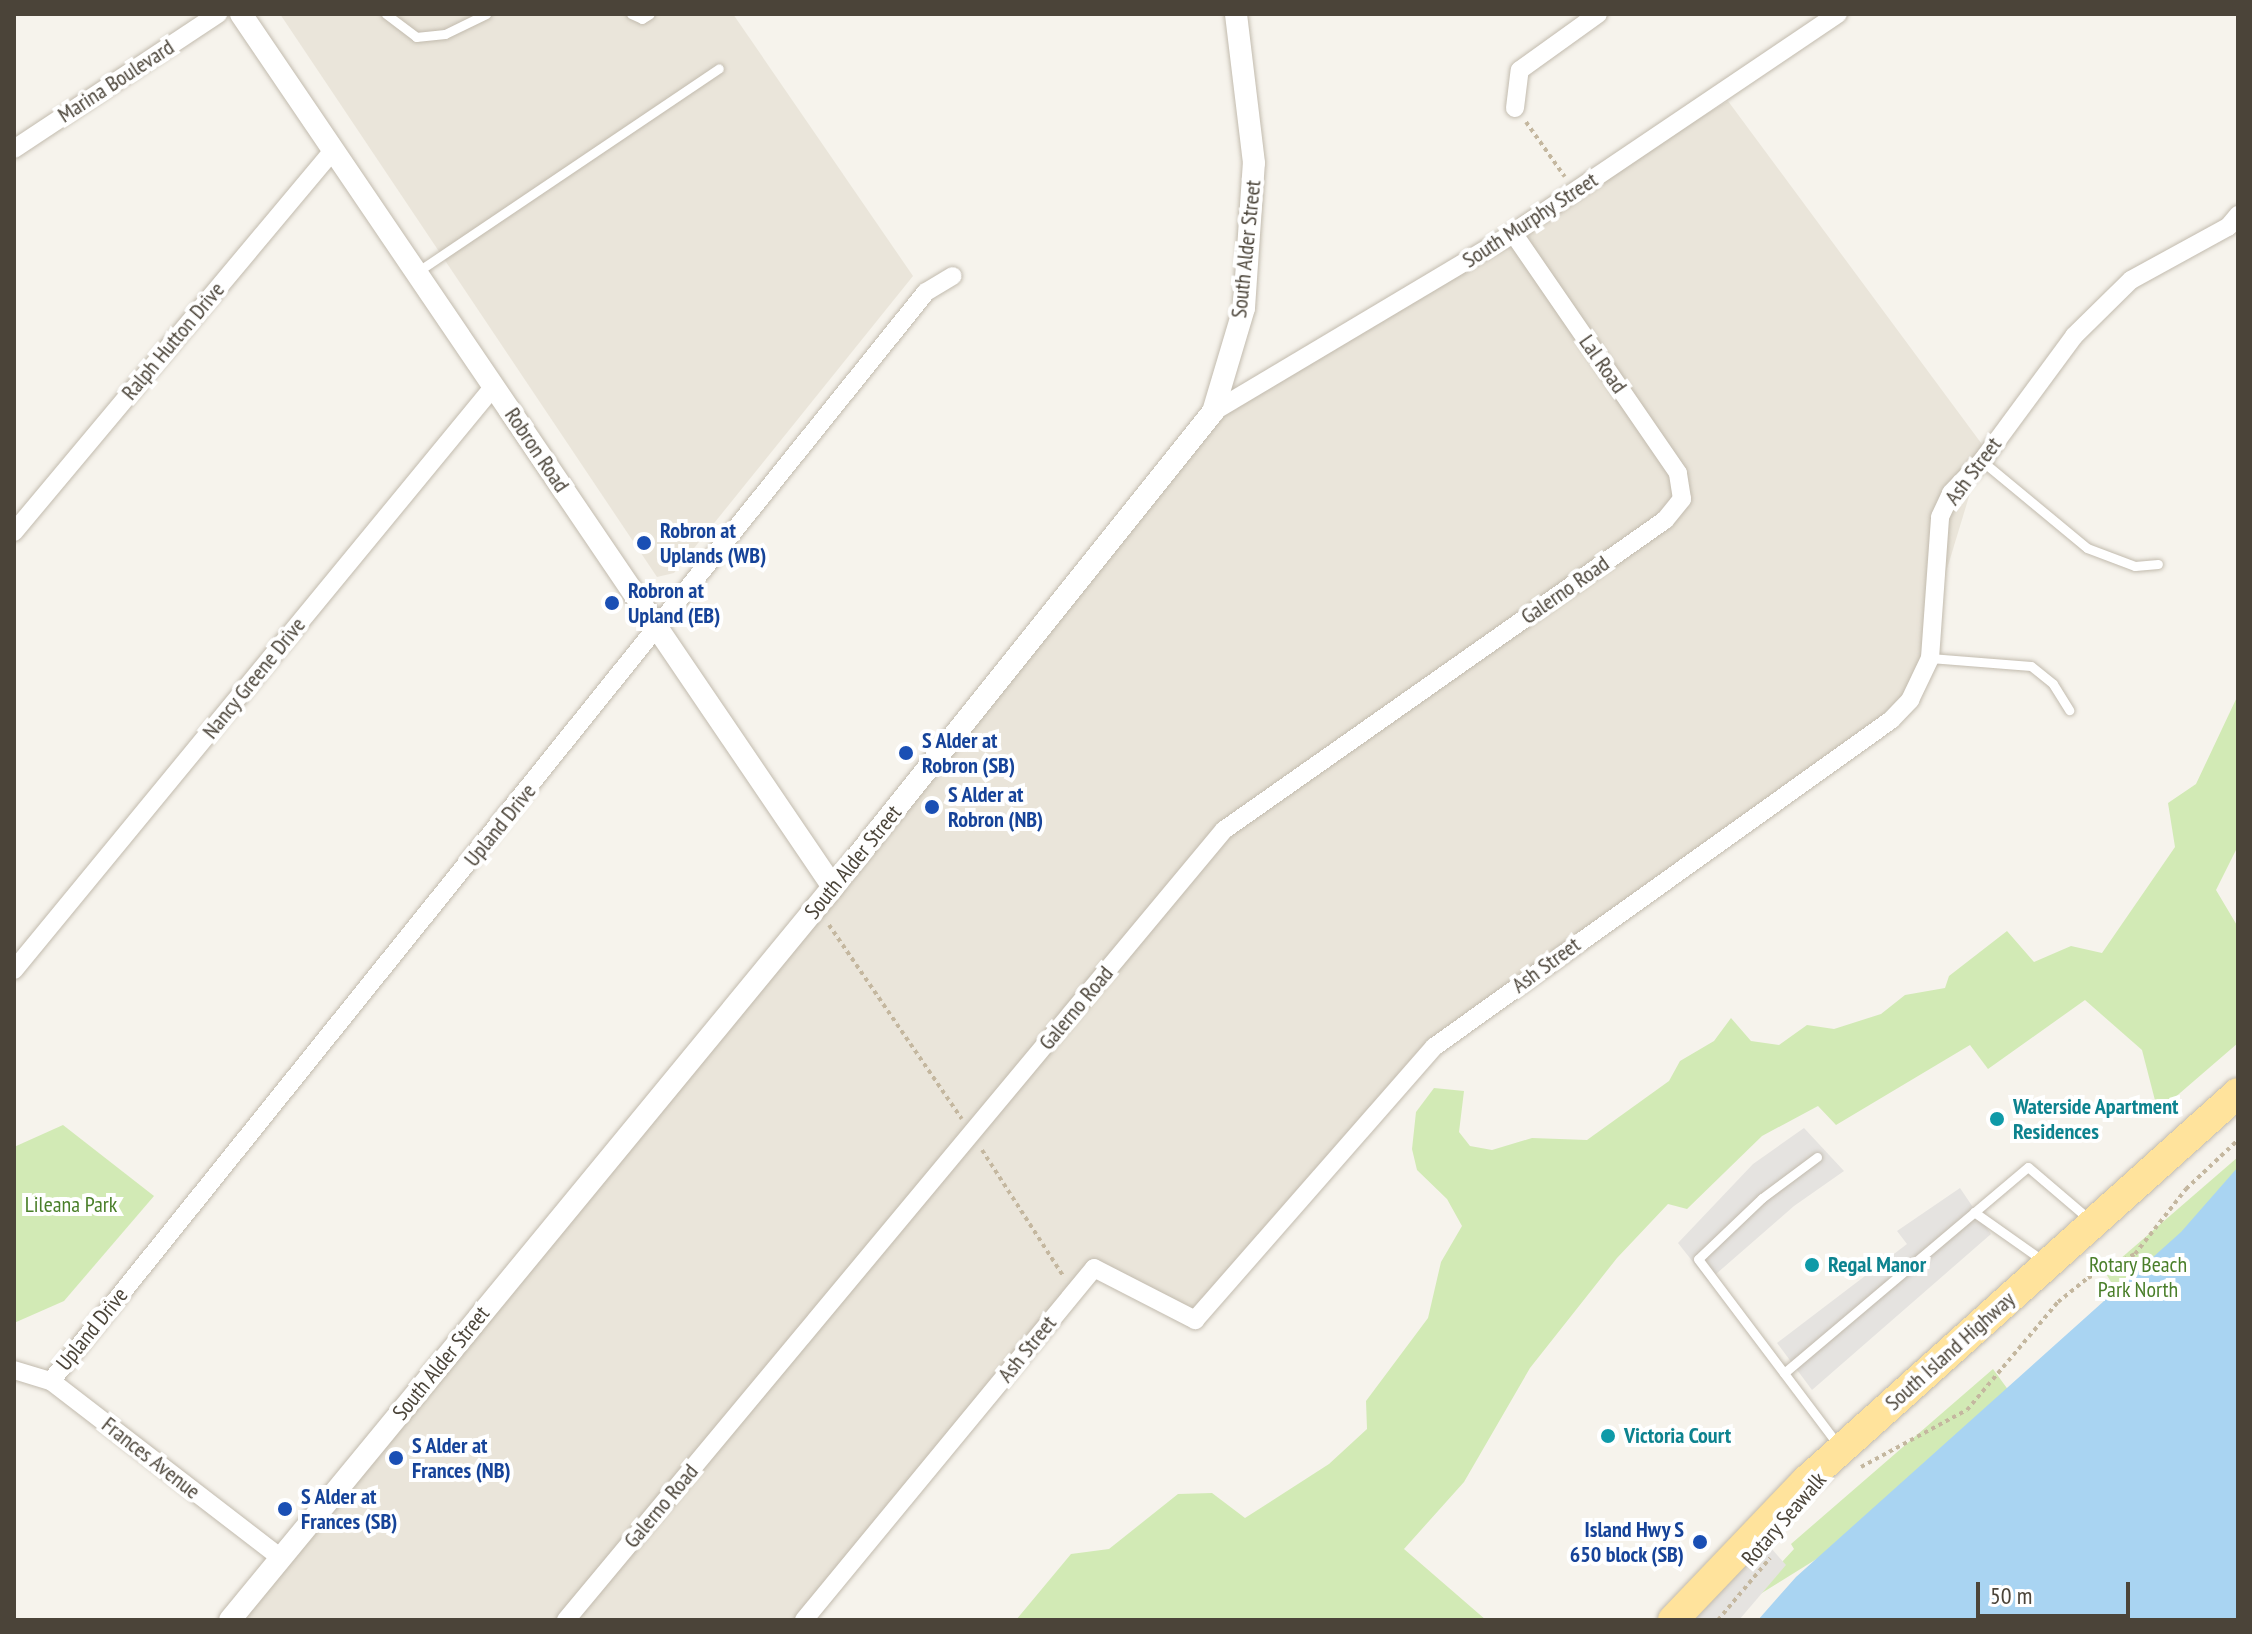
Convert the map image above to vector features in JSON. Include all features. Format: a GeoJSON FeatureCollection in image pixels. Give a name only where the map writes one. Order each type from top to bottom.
{"type":"FeatureCollection","features":[{"type":"Feature","properties":{"kind":"main road","name":"South Island Highway"},"geometry":{"type":"LineString","coordinates":[[1673,1620],[1847,1460],[2048,1264],[2238,1093]]}},
{"type":"Feature","properties":{"kind":"street","name":"Marina Boulevard"},"geometry":{"type":"LineString","coordinates":[[14,149],[218,14]]}},
{"type":"Feature","properties":{"kind":"street","name":"Robron Road"},"geometry":{"type":"LineString","coordinates":[[241,14],[833,887]]}},
{"type":"Feature","properties":{"kind":"street","name":"South Alder Street"},"geometry":{"type":"LineString","coordinates":[[230,1620],[817,907],[1213,412],[1244,308],[1254,163],[1236,14]]}},
{"type":"Feature","properties":{"kind":"street"},"geometry":{"type":"LineString","coordinates":[[1515,108],[1520,70],[1598,14]]}},
{"type":"Feature","properties":{"kind":"street","name":"South Murphy Street"},"geometry":{"type":"LineString","coordinates":[[1213,412],[1513,233],[1838,14]]}},
{"type":"Feature","properties":{"kind":"street","name":"Ralph Hutton Drive"},"geometry":{"type":"LineString","coordinates":[[14,532],[333,150]]}},
{"type":"Feature","properties":{"kind":"street","name":"Ash Street"},"geometry":{"type":"LineString","coordinates":[[804,1620],[1094,1268],[1195,1320],[1434,1047],[1891,720],[1910,700],[1930,658],[1940,517],[1951,493],[1982,461],[2074,336],[2131,280],[2228,227],[2238,215]]}},
{"type":"Feature","properties":{"kind":"street","name":"Lal Road"},"geometry":{"type":"LineString","coordinates":[[1513,233],[1678,473],[1682,499]]}},
{"type":"Feature","properties":{"kind":"street","name":"Upland Drive"},"geometry":{"type":"LineString","coordinates":[[51,1381],[926,292],[953,276]]}},
{"type":"Feature","properties":{"kind":"street","name":"Nancy Greene Drive"},"geometry":{"type":"LineString","coordinates":[[14,970],[494,386]]}},
{"type":"Feature","properties":{"kind":"street","name":"Galerno Road"},"geometry":{"type":"LineString","coordinates":[[566,1620],[1224,830],[1665,520],[1682,499]]}},
{"type":"Feature","properties":{"kind":"street","name":"Frances Avenue"},"geometry":{"type":"LineString","coordinates":[[14,1370],[51,1381],[281,1558]]}},
{"type":"Feature","properties":{"kind":"lane"},"geometry":{"type":"LineString","coordinates":[[386,14],[416,37],[445,34],[486,14]]}},
{"type":"Feature","properties":{"kind":"lane"},"geometry":{"type":"LineString","coordinates":[[631,14],[642,19],[650,14]]}},
{"type":"Feature","properties":{"kind":"lane"},"geometry":{"type":"LineString","coordinates":[[416,273],[719,68]]}},
{"type":"Feature","properties":{"kind":"lane"},"geometry":{"type":"LineString","coordinates":[[1982,461],[2087,548],[2135,566],[2158,564]]}},
{"type":"Feature","properties":{"kind":"lane"},"geometry":{"type":"LineString","coordinates":[[1930,658],[2031,666],[2053,684],[2069,710]]}},
{"type":"Feature","properties":{"kind":"lane"},"geometry":{"type":"LineString","coordinates":[[1817,1157],[1762,1198],[1698,1259],[1847,1460]]}},
{"type":"Feature","properties":{"kind":"lane"},"geometry":{"type":"LineString","coordinates":[[1784,1373],[2028,1167],[2093,1223]]}},
{"type":"Feature","properties":{"kind":"lane"},"geometry":{"type":"LineString","coordinates":[[1974,1212],[2048,1264]]}},
{"type":"Feature","properties":{"kind":"path"},"geometry":{"type":"LineString","coordinates":[[1515,108],[1575,191]]}},
{"type":"Feature","properties":{"kind":"path"},"geometry":{"type":"LineString","coordinates":[[817,907],[972,1133],[1074,1293]]}},
{"type":"Feature","properties":{"kind":"path","name":"Rotary Seawalk"},"geometry":{"type":"LineString","coordinates":[[1847,1460],[1967,1410],[2058,1302],[2088,1278],[2135,1254],[2186,1189],[2238,1140]]}},
{"type":"Feature","properties":{"kind":"path","name":"Rotary Seawalk"},"geometry":{"type":"LineString","coordinates":[[1718,1620],[1776,1551]]}},
{"type":"Feature","properties":{"kind":"shaded area"},"geometry":{"type":"Polygon","coordinates":[[[280,14],[733,14],[913,276],[674,573],[657,577],[280,14]]]}},
{"type":"Feature","properties":{"kind":"shaded area"},"geometry":{"type":"Polygon","coordinates":[[[1728,101],[1984,447],[1906,704],[1433,1044],[1195,1320],[1093,1269],[812,1620],[227,1620],[1214,413],[1728,101]]]}},
{"type":"Feature","properties":{"kind":"shaded area"},"geometry":{"type":"Polygon","coordinates":[[[1804,1128],[1844,1171],[1794,1206],[1708,1281],[1678,1243],[1753,1164],[1804,1128]]]}},
{"type":"Feature","properties":{"kind":"shaded area"},"geometry":{"type":"Polygon","coordinates":[[[1960,1188],[1991,1234],[1812,1390],[1777,1343],[1907,1244],[1897,1231],[1960,1188]]]}},
{"type":"Feature","properties":{"kind":"shaded area"},"geometry":{"type":"Polygon","coordinates":[[[1757,1532],[1786,1565],[1739,1620],[1673,1620],[1757,1532]]]}},
{"type":"Feature","properties":{"kind":"green space"},"geometry":{"type":"Polygon","coordinates":[[[2238,695],[2238,846],[2216,890],[2238,927],[2238,1043],[2158,1112],[2142,1050],[2085,1000],[1988,1069],[1970,1045],[1836,1125],[1818,1106],[1762,1136],[1687,1209],[1668,1204],[1617,1258],[1530,1368],[1464,1482],[1404,1549],[1486,1620],[1016,1620],[1071,1554],[1109,1549],[1178,1494],[1212,1493],[1245,1518],[1329,1464],[1367,1429],[1366,1401],[1428,1318],[1441,1262],[1462,1226],[1447,1199],[1417,1170],[1412,1149],[1416,1112],[1434,1088],[1464,1091],[1459,1132],[1470,1146],[1492,1150],[1532,1138],[1587,1140],[1669,1081],[1680,1061],[1714,1041],[1731,1018],[1751,1041],[1779,1045],[1807,1025],[1834,1029],[1881,1014],[1905,995],[1945,988],[1949,976],[2007,931],[2034,962],[2071,946],[2102,953],[2175,847],[2168,803],[2196,784],[2238,695]]]}},
{"type":"Feature","properties":{"kind":"green space","name":"Lileana Park"},"geometry":{"type":"Polygon","coordinates":[[[63,1125],[154,1196],[64,1301],[14,1323],[14,1147],[63,1125]]]}},
{"type":"Feature","properties":{"kind":"green space","name":"Rotary Beach Park North"},"geometry":{"type":"Polygon","coordinates":[[[2238,1157],[2238,1199],[2131,1315],[2105,1272],[2238,1157]]]}},
{"type":"Feature","properties":{"kind":"green space"},"geometry":{"type":"Polygon","coordinates":[[[1993,1369],[2017,1402],[1831,1550],[1741,1606],[1794,1549],[1791,1544],[1993,1369]]]}},
{"type":"Feature","properties":{"kind":"water"},"geometry":{"type":"Polygon","coordinates":[[[2238,1167],[2238,1620],[1758,1620],[1796,1577],[2181,1232],[2238,1167]]]}},
{"type":"Feature","properties":{"kind":"place","name":"Robron at Uplands (WB)"},"geometry":{"type":"Point","coordinates":[644,543]}},
{"type":"Feature","properties":{"kind":"place","name":"Robron at Upland (EB)"},"geometry":{"type":"Point","coordinates":[612,603]}},
{"type":"Feature","properties":{"kind":"place","name":"S Alder at Robron (SB)"},"geometry":{"type":"Point","coordinates":[906,753]}},
{"type":"Feature","properties":{"kind":"place","name":"S Alder at Robron (NB)"},"geometry":{"type":"Point","coordinates":[932,807]}},
{"type":"Feature","properties":{"kind":"place","name":"Waterside Apartment Residences"},"geometry":{"type":"Point","coordinates":[1997,1119]}},
{"type":"Feature","properties":{"kind":"place","name":"Regal Manor"},"geometry":{"type":"Point","coordinates":[1812,1265]}},
{"type":"Feature","properties":{"kind":"place","name":"Victoria Court"},"geometry":{"type":"Point","coordinates":[1608,1436]}},
{"type":"Feature","properties":{"kind":"place","name":"S Alder at Frances (NB)"},"geometry":{"type":"Point","coordinates":[396,1458]}},
{"type":"Feature","properties":{"kind":"place","name":"S Alder at Frances (SB)"},"geometry":{"type":"Point","coordinates":[285,1509]}},
{"type":"Feature","properties":{"kind":"place","name":"Island Hwy S 650 block (SB)"},"geometry":{"type":"Point","coordinates":[1700,1542]}}]}
